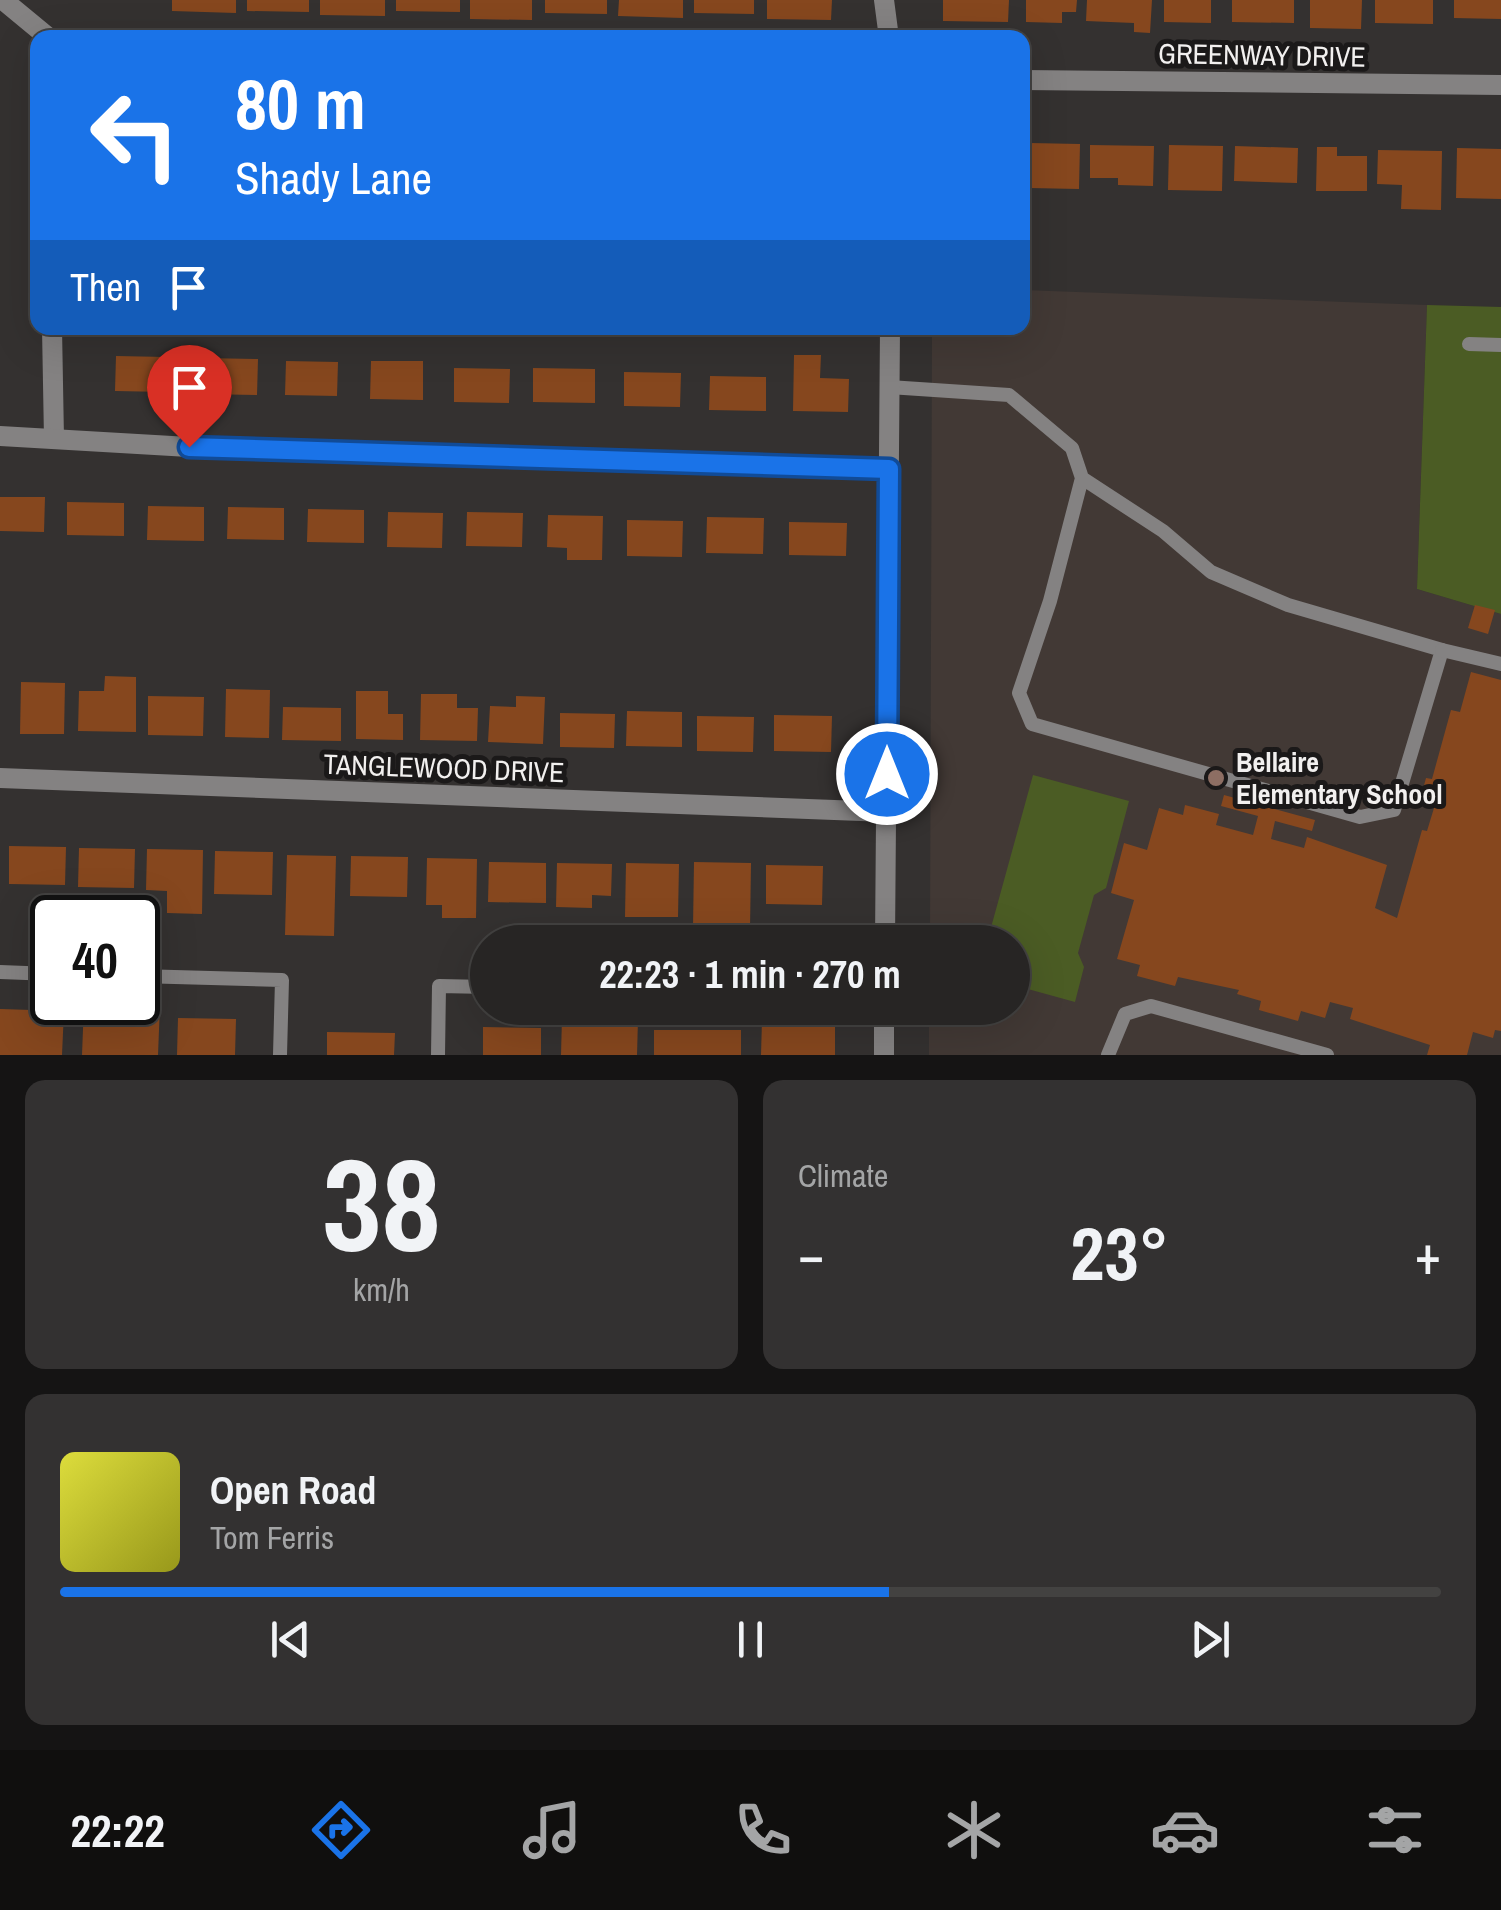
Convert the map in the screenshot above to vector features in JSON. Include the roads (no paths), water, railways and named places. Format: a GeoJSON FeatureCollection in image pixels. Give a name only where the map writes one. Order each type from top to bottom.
{"type":"FeatureCollection","features":[{"type":"Feature","properties":{"kind":"street"},"geometry":{"type":"LineString","coordinates":[[2,0],[38,30]]}},
{"type":"Feature","properties":{"kind":"street"},"geometry":{"type":"LineString","coordinates":[[884,0],[888,30]]}},
{"type":"Feature","properties":{"kind":"street","name":"GREENWAY DRIVE"},"geometry":{"type":"LineString","coordinates":[[1030,80],[1501,85]]}},
{"type":"Feature","properties":{"kind":"street"},"geometry":{"type":"LineString","coordinates":[[52,335],[54,439]]}},
{"type":"Feature","properties":{"kind":"street"},"geometry":{"type":"LineString","coordinates":[[885,925],[890,335]]}},
{"type":"Feature","properties":{"kind":"street"},"geometry":{"type":"LineString","coordinates":[[0,436],[889,469]]}},
{"type":"Feature","properties":{"kind":"street","name":"TANGLEWOOD DRIVE"},"geometry":{"type":"LineString","coordinates":[[0,778],[887,812]]}},
{"type":"Feature","properties":{"kind":"street"},"geometry":{"type":"LineString","coordinates":[[884,1025],[884,1055]]}},
{"type":"Feature","properties":{"kind":"lane"},"geometry":{"type":"LineString","coordinates":[[1469,344],[1501,345]]}},
{"type":"Feature","properties":{"kind":"lane"},"geometry":{"type":"LineString","coordinates":[[889,388],[1009,395],[1072,448],[1082,478],[1050,601],[1019,693],[1032,724],[1360,817],[1394,810],[1442,650]]}},
{"type":"Feature","properties":{"kind":"lane"},"geometry":{"type":"LineString","coordinates":[[1082,478],[1163,532],[1211,572],[1288,606],[1501,664]]}},
{"type":"Feature","properties":{"kind":"lane"},"geometry":{"type":"LineString","coordinates":[[0,972],[30,973]]}},
{"type":"Feature","properties":{"kind":"lane"},"geometry":{"type":"LineString","coordinates":[[160,977],[282,980],[280,1055]]}},
{"type":"Feature","properties":{"kind":"lane"},"geometry":{"type":"LineString","coordinates":[[438,1055],[439,986],[470,987]]}},
{"type":"Feature","properties":{"kind":"lane"},"geometry":{"type":"LineString","coordinates":[[1108,1055],[1125,1014],[1151,1006],[1327,1055]]}},
{"type":"Feature","properties":{"kind":"place","name":"Bellaire Elementary School"},"geometry":{"type":"Point","coordinates":[1216,778]}}]}
